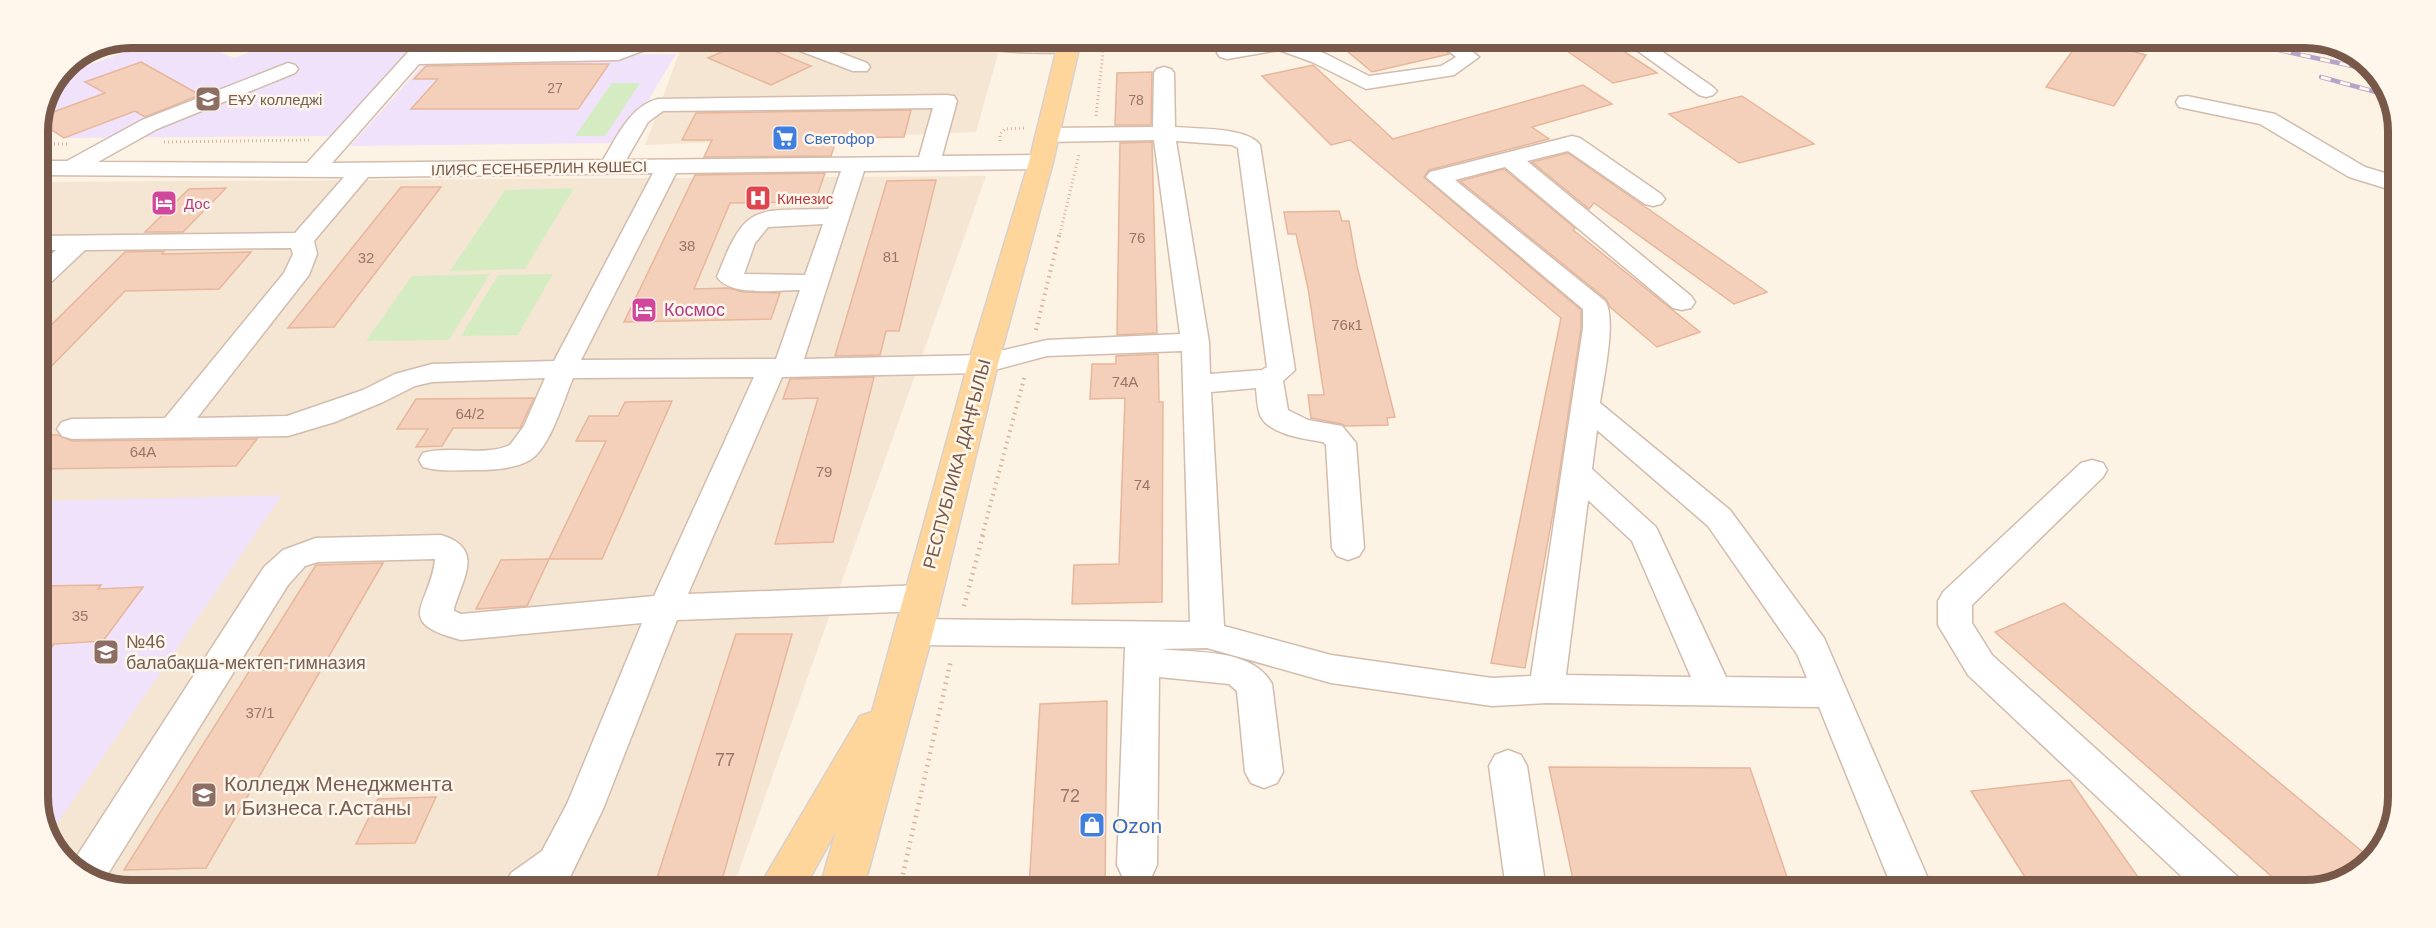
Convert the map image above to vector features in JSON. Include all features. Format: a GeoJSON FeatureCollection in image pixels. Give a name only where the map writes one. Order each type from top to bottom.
{"type":"FeatureCollection","features":[{"type":"Feature","properties":{"kind":"main road","name":"РЕСПУБЛИКА ДАҢҒЫЛЫ"},"geometry":{"type":"LineString","coordinates":[[844,880],[918,614],[983,364],[1041,162],[1068,48]]}},
{"type":"Feature","properties":{"kind":"main road"},"geometry":{"type":"LineString","coordinates":[[785,880],[896,690]]}},
{"type":"Feature","properties":{"kind":"street"},"geometry":{"type":"LineString","coordinates":[[313,170],[422,48]]}},
{"type":"Feature","properties":{"kind":"street"},"geometry":{"type":"LineString","coordinates":[[413,58],[618,54],[633,48]]}},
{"type":"Feature","properties":{"kind":"street"},"geometry":{"type":"LineString","coordinates":[[810,48],[860,67]]}},
{"type":"Feature","properties":{"kind":"street"},"geometry":{"type":"LineString","coordinates":[[1227,53],[1257,48]]}},
{"type":"Feature","properties":{"kind":"street"},"geometry":{"type":"LineString","coordinates":[[1292,48],[1319,58],[1366,83],[1447,71],[1468,57],[1457,48]]}},
{"type":"Feature","properties":{"kind":"street"},"geometry":{"type":"LineString","coordinates":[[1644,48],[1706,91]]}},
{"type":"Feature","properties":{"kind":"street"},"geometry":{"type":"LineString","coordinates":[[72,168],[112,143],[143,128],[288,69]]}},
{"type":"Feature","properties":{"kind":"street"},"geometry":{"type":"LineString","coordinates":[[1164,73],[1164,133],[1195,342],[1207,635]]}},
{"type":"Feature","properties":{"kind":"street"},"geometry":{"type":"LineString","coordinates":[[611,166],[640,118],[658,105],[946,101],[929,162]]}},
{"type":"Feature","properties":{"kind":"street"},"geometry":{"type":"LineString","coordinates":[[2187,102],[2267,118],[2357,172],[2388,182]]}},
{"type":"Feature","properties":{"kind":"street"},"geometry":{"type":"LineString","coordinates":[[1048,132],[1164,133],[1236,139],[1249,145],[1281,370],[1269,378],[1197,384]]}},
{"type":"Feature","properties":{"kind":"street"},"geometry":{"type":"LineString","coordinates":[[1547,689],[1596,328],[1596,307],[1438,177],[1572,143],[1653,199]]}},
{"type":"Feature","properties":{"kind":"street"},"geometry":{"type":"LineString","coordinates":[[1510,159],[1682,302]]}},
{"type":"Feature","properties":{"kind":"street","name":"ІЛИЯС ЕСЕНБЕРЛИН КӨШЕСІ"},"geometry":{"type":"LineString","coordinates":[[48,168],[362,170],[1041,162]]}},
{"type":"Feature","properties":{"kind":"street"},"geometry":{"type":"LineString","coordinates":[[533,880],[556,864],[584,809],[665,608],[780,368],[815,283],[855,163]]}},
{"type":"Feature","properties":{"kind":"street"},"geometry":{"type":"LineString","coordinates":[[434,460],[506,458],[521,452],[530,442],[563,369],[669,165]]}},
{"type":"Feature","properties":{"kind":"street"},"geometry":{"type":"LineString","coordinates":[[48,243],[302,240],[362,170]]}},
{"type":"Feature","properties":{"kind":"street"},"geometry":{"type":"LineString","coordinates":[[815,283],[739,282],[730,277],[750,229],[759,220],[838,216]]}},
{"type":"Feature","properties":{"kind":"street"},"geometry":{"type":"LineString","coordinates":[[173,428],[296,275],[305,254],[302,240]]}},
{"type":"Feature","properties":{"kind":"street"},"geometry":{"type":"LineString","coordinates":[[48,272],[78,243]]}},
{"type":"Feature","properties":{"kind":"street"},"geometry":{"type":"LineString","coordinates":[[72,429],[288,426],[325,415],[373,396],[405,380],[432,373],[563,369],[983,364],[1047,348],[1195,342]]}},
{"type":"Feature","properties":{"kind":"street"},"geometry":{"type":"LineString","coordinates":[[1269,378],[1274,414],[1284,423],[1308,431],[1332,433],[1341,443],[1348,548]]}},
{"type":"Feature","properties":{"kind":"street"},"geometry":{"type":"LineString","coordinates":[[1585,405],[1719,518],[1812,648],[1909,880]]}},
{"type":"Feature","properties":{"kind":"street"},"geometry":{"type":"LineString","coordinates":[[2092,470],[1955,602],[1955,625],[1980,665],[2213,880]]}},
{"type":"Feature","properties":{"kind":"street"},"geometry":{"type":"LineString","coordinates":[[1576,471],[1645,535],[1716,693]]}},
{"type":"Feature","properties":{"kind":"street"},"geometry":{"type":"LineString","coordinates":[[91,869],[276,576],[294,558],[316,550],[441,547],[451,553],[452,561],[437,608],[437,617],[445,623],[461,627],[665,608],[918,614],[957,632],[1142,648],[1237,672],[1254,684],[1264,772]]}},
{"type":"Feature","properties":{"kind":"street"},"geometry":{"type":"LineString","coordinates":[[1142,648],[1207,635],[1331,669],[1492,692],[1547,689],[1831,693]]}},
{"type":"Feature","properties":{"kind":"street"},"geometry":{"type":"LineString","coordinates":[[1137,865],[1142,648]]}},
{"type":"Feature","properties":{"kind":"street"},"geometry":{"type":"LineString","coordinates":[[1508,766],[1525,880]]}},
{"type":"Feature","properties":{"kind":"path"},"geometry":{"type":"LineString","coordinates":[[902,880],[957,632],[1031,352],[1051,261],[1086,127],[1095,124],[1103,53],[1101,48]]}},
{"type":"Feature","properties":{"kind":"path"},"geometry":{"type":"LineString","coordinates":[[995,145],[1000,141],[1000,134],[1010,127],[1048,132]]}},
{"type":"Feature","properties":{"kind":"path"},"geometry":{"type":"LineString","coordinates":[[48,144],[340,140]]}},
{"type":"Feature","properties":{"kind":"shaded area","name":"ЕҰУ колледжі"},"geometry":{"type":"Polygon","coordinates":[[[137,48],[212,48],[234,58],[261,48],[415,48],[331,136],[64,138],[48,129],[50,115],[54,99],[74,70],[137,48]]]}},
{"type":"Feature","properties":{"kind":"shaded area"},"geometry":{"type":"Polygon","coordinates":[[[681,48],[1000,48],[976,132],[645,145],[681,48]]]}},
{"type":"Feature","properties":{"kind":"shaded area"},"geometry":{"type":"Polygon","coordinates":[[[676,54],[623,143],[350,146],[430,57],[676,54]]]}},
{"type":"Feature","properties":{"kind":"shaded area"},"geometry":{"type":"Polygon","coordinates":[[[986,176],[735,880],[131,880],[104,876],[76,859],[54,829],[48,802],[48,182],[986,176]]]}},
{"type":"Feature","properties":{"kind":"shaded area","name":"№46 балабақша-мектеп-гимназия"},"geometry":{"type":"Polygon","coordinates":[[[282,495],[54,828],[48,802],[48,501],[282,495]]]}},
{"type":"Feature","properties":{"kind":"green space"},"geometry":{"type":"Polygon","coordinates":[[[612,83],[640,83],[605,136],[575,136],[612,83]]]}},
{"type":"Feature","properties":{"kind":"green space"},"geometry":{"type":"Polygon","coordinates":[[[574,188],[525,269],[450,271],[505,190],[574,188]]]}},
{"type":"Feature","properties":{"kind":"green space"},"geometry":{"type":"Polygon","coordinates":[[[490,274],[449,340],[366,341],[412,276],[490,274]]]}},
{"type":"Feature","properties":{"kind":"green space"},"geometry":{"type":"Polygon","coordinates":[[[553,274],[518,335],[461,336],[498,275],[553,274]]]}},
{"type":"Feature","properties":{"kind":"building"},"geometry":{"type":"Polygon","coordinates":[[[730,48],[767,48],[811,66],[771,85],[708,58],[730,48]]]}},
{"type":"Feature","properties":{"kind":"building"},"geometry":{"type":"Polygon","coordinates":[[[1344,48],[1443,48],[1449,54],[1372,72],[1344,48]]]}},
{"type":"Feature","properties":{"kind":"building"},"geometry":{"type":"Polygon","coordinates":[[[1563,48],[1619,48],[1657,73],[1613,83],[1563,48]]]}},
{"type":"Feature","properties":{"kind":"building"},"geometry":{"type":"Polygon","coordinates":[[[2075,48],[2120,48],[2146,55],[2114,106],[2046,87],[2075,48]]]}},
{"type":"Feature","properties":{"kind":"building"},"geometry":{"type":"Polygon","coordinates":[[[141,62],[200,95],[145,117],[135,111],[64,138],[48,128],[51,113],[105,93],[85,82],[141,62]]]}},
{"type":"Feature","properties":{"kind":"building"},"geometry":{"type":"Polygon","coordinates":[[[609,64],[578,109],[411,109],[438,79],[414,79],[426,66],[609,64]]]}},
{"type":"Feature","properties":{"kind":"building"},"geometry":{"type":"Polygon","coordinates":[[[1313,65],[1393,139],[1583,85],[1612,104],[1532,127],[1549,139],[1429,170],[1424,177],[1581,310],[1581,328],[1555,502],[1525,668],[1491,663],[1561,318],[1350,140],[1331,145],[1262,76],[1313,65]]]}},
{"type":"Feature","properties":{"kind":"building"},"geometry":{"type":"Polygon","coordinates":[[[1152,72],[1151,125],[1115,125],[1117,73],[1152,72]]]}},
{"type":"Feature","properties":{"kind":"building"},"geometry":{"type":"Polygon","coordinates":[[[1742,96],[1814,144],[1739,163],[1669,114],[1742,96]]]}},
{"type":"Feature","properties":{"kind":"building"},"geometry":{"type":"Polygon","coordinates":[[[911,110],[904,137],[837,138],[831,156],[704,157],[712,140],[682,140],[696,113],[911,110]]]}},
{"type":"Feature","properties":{"kind":"building"},"geometry":{"type":"Polygon","coordinates":[[[1152,142],[1157,333],[1117,335],[1120,143],[1152,142]]]}},
{"type":"Feature","properties":{"kind":"building"},"geometry":{"type":"Polygon","coordinates":[[[1568,153],[1767,292],[1734,304],[1594,203],[1589,209],[1532,162],[1568,153]]]}},
{"type":"Feature","properties":{"kind":"building"},"geometry":{"type":"Polygon","coordinates":[[[1504,169],[1575,228],[1573,230],[1700,332],[1657,347],[1610,307],[1606,299],[1460,181],[1504,169]]]}},
{"type":"Feature","properties":{"kind":"building"},"geometry":{"type":"Polygon","coordinates":[[[825,173],[815,202],[730,203],[694,289],[728,288],[743,292],[780,293],[771,319],[624,322],[695,175],[825,173]]]}},
{"type":"Feature","properties":{"kind":"building"},"geometry":{"type":"Polygon","coordinates":[[[936,180],[899,331],[886,331],[880,355],[835,356],[887,181],[936,180]]]}},
{"type":"Feature","properties":{"kind":"building"},"geometry":{"type":"Polygon","coordinates":[[[401,187],[441,187],[334,327],[288,328],[401,187]]]}},
{"type":"Feature","properties":{"kind":"building"},"geometry":{"type":"Polygon","coordinates":[[[226,188],[183,232],[145,232],[189,189],[226,188]]]}},
{"type":"Feature","properties":{"kind":"building"},"geometry":{"type":"Polygon","coordinates":[[[1339,211],[1342,221],[1349,221],[1357,266],[1395,417],[1387,418],[1388,425],[1345,426],[1311,418],[1308,395],[1324,395],[1308,288],[1296,234],[1288,234],[1284,212],[1339,211]]]}},
{"type":"Feature","properties":{"kind":"building"},"geometry":{"type":"Polygon","coordinates":[[[164,251],[162,254],[251,252],[219,289],[125,291],[48,370],[48,328],[125,252],[164,251]]]}},
{"type":"Feature","properties":{"kind":"building"},"geometry":{"type":"Polygon","coordinates":[[[1158,354],[1159,402],[1163,402],[1162,602],[1072,604],[1074,565],[1119,564],[1125,398],[1090,399],[1092,364],[1116,364],[1116,356],[1158,354]]]}},
{"type":"Feature","properties":{"kind":"building"},"geometry":{"type":"Polygon","coordinates":[[[874,377],[833,542],[775,544],[818,398],[783,399],[790,379],[874,377]]]}},
{"type":"Feature","properties":{"kind":"building"},"geometry":{"type":"Polygon","coordinates":[[[534,398],[520,428],[453,428],[442,446],[416,447],[428,429],[397,429],[416,399],[534,398]]]}},
{"type":"Feature","properties":{"kind":"building"},"geometry":{"type":"Polygon","coordinates":[[[672,401],[602,559],[549,559],[606,441],[576,441],[589,416],[618,416],[625,402],[672,401]]]}},
{"type":"Feature","properties":{"kind":"building"},"geometry":{"type":"Polygon","coordinates":[[[48,435],[58,435],[72,441],[257,439],[236,466],[48,469],[48,435]]]}},
{"type":"Feature","properties":{"kind":"building"},"geometry":{"type":"Polygon","coordinates":[[[549,559],[527,606],[476,609],[501,560],[549,559]]]}},
{"type":"Feature","properties":{"kind":"building"},"geometry":{"type":"Polygon","coordinates":[[[383,563],[206,868],[124,870],[316,565],[383,563]]]}},
{"type":"Feature","properties":{"kind":"building"},"geometry":{"type":"Polygon","coordinates":[[[101,585],[98,589],[143,587],[103,641],[54,644],[48,652],[48,586],[101,585]]]}},
{"type":"Feature","properties":{"kind":"building"},"geometry":{"type":"Polygon","coordinates":[[[2064,603],[2365,854],[2351,866],[2332,876],[2305,880],[2276,880],[1995,632],[2064,603]]]}},
{"type":"Feature","properties":{"kind":"building"},"geometry":{"type":"Polygon","coordinates":[[[736,634],[792,634],[722,880],[656,880],[736,634]]]}},
{"type":"Feature","properties":{"kind":"building"},"geometry":{"type":"Polygon","coordinates":[[[1107,701],[1105,880],[1029,880],[1040,704],[1107,701]]]}},
{"type":"Feature","properties":{"kind":"building"},"geometry":{"type":"Polygon","coordinates":[[[1549,767],[1750,768],[1788,880],[1573,880],[1549,767]]]}},
{"type":"Feature","properties":{"kind":"building"},"geometry":{"type":"Polygon","coordinates":[[[2070,780],[2140,880],[2027,880],[1971,791],[2070,780]]]}},
{"type":"Feature","properties":{"kind":"building"},"geometry":{"type":"Polygon","coordinates":[[[436,797],[415,843],[356,844],[378,799],[436,797]]]}},
{"type":"Feature","properties":{"kind":"railway"},"geometry":{"type":"LineString","coordinates":[[2270,48],[2358,67]]}},
{"type":"Feature","properties":{"kind":"railway"},"geometry":{"type":"LineString","coordinates":[[2321,77],[2378,93]]}},
{"type":"Feature","properties":{"kind":"place","name":"ЕҰУ колледжі"},"geometry":{"type":"Point","coordinates":[208,99]}},
{"type":"Feature","properties":{"kind":"place","name":"Светофор"},"geometry":{"type":"Point","coordinates":[785,138]}},
{"type":"Feature","properties":{"kind":"place","name":"Кинезис"},"geometry":{"type":"Point","coordinates":[758,198]}},
{"type":"Feature","properties":{"kind":"place","name":"Дос"},"geometry":{"type":"Point","coordinates":[164,203]}},
{"type":"Feature","properties":{"kind":"place","name":"Космос"},"geometry":{"type":"Point","coordinates":[644,310]}},
{"type":"Feature","properties":{"kind":"place","name":"№46 балабақша-мектеп-гимназия"},"geometry":{"type":"Point","coordinates":[106,652]}},
{"type":"Feature","properties":{"kind":"place","name":"Колледж Менеджмента и Бизнеса г.Астаны"},"geometry":{"type":"Point","coordinates":[204,795]}},
{"type":"Feature","properties":{"kind":"place","name":"Ozon"},"geometry":{"type":"Point","coordinates":[1092,825]}}]}
